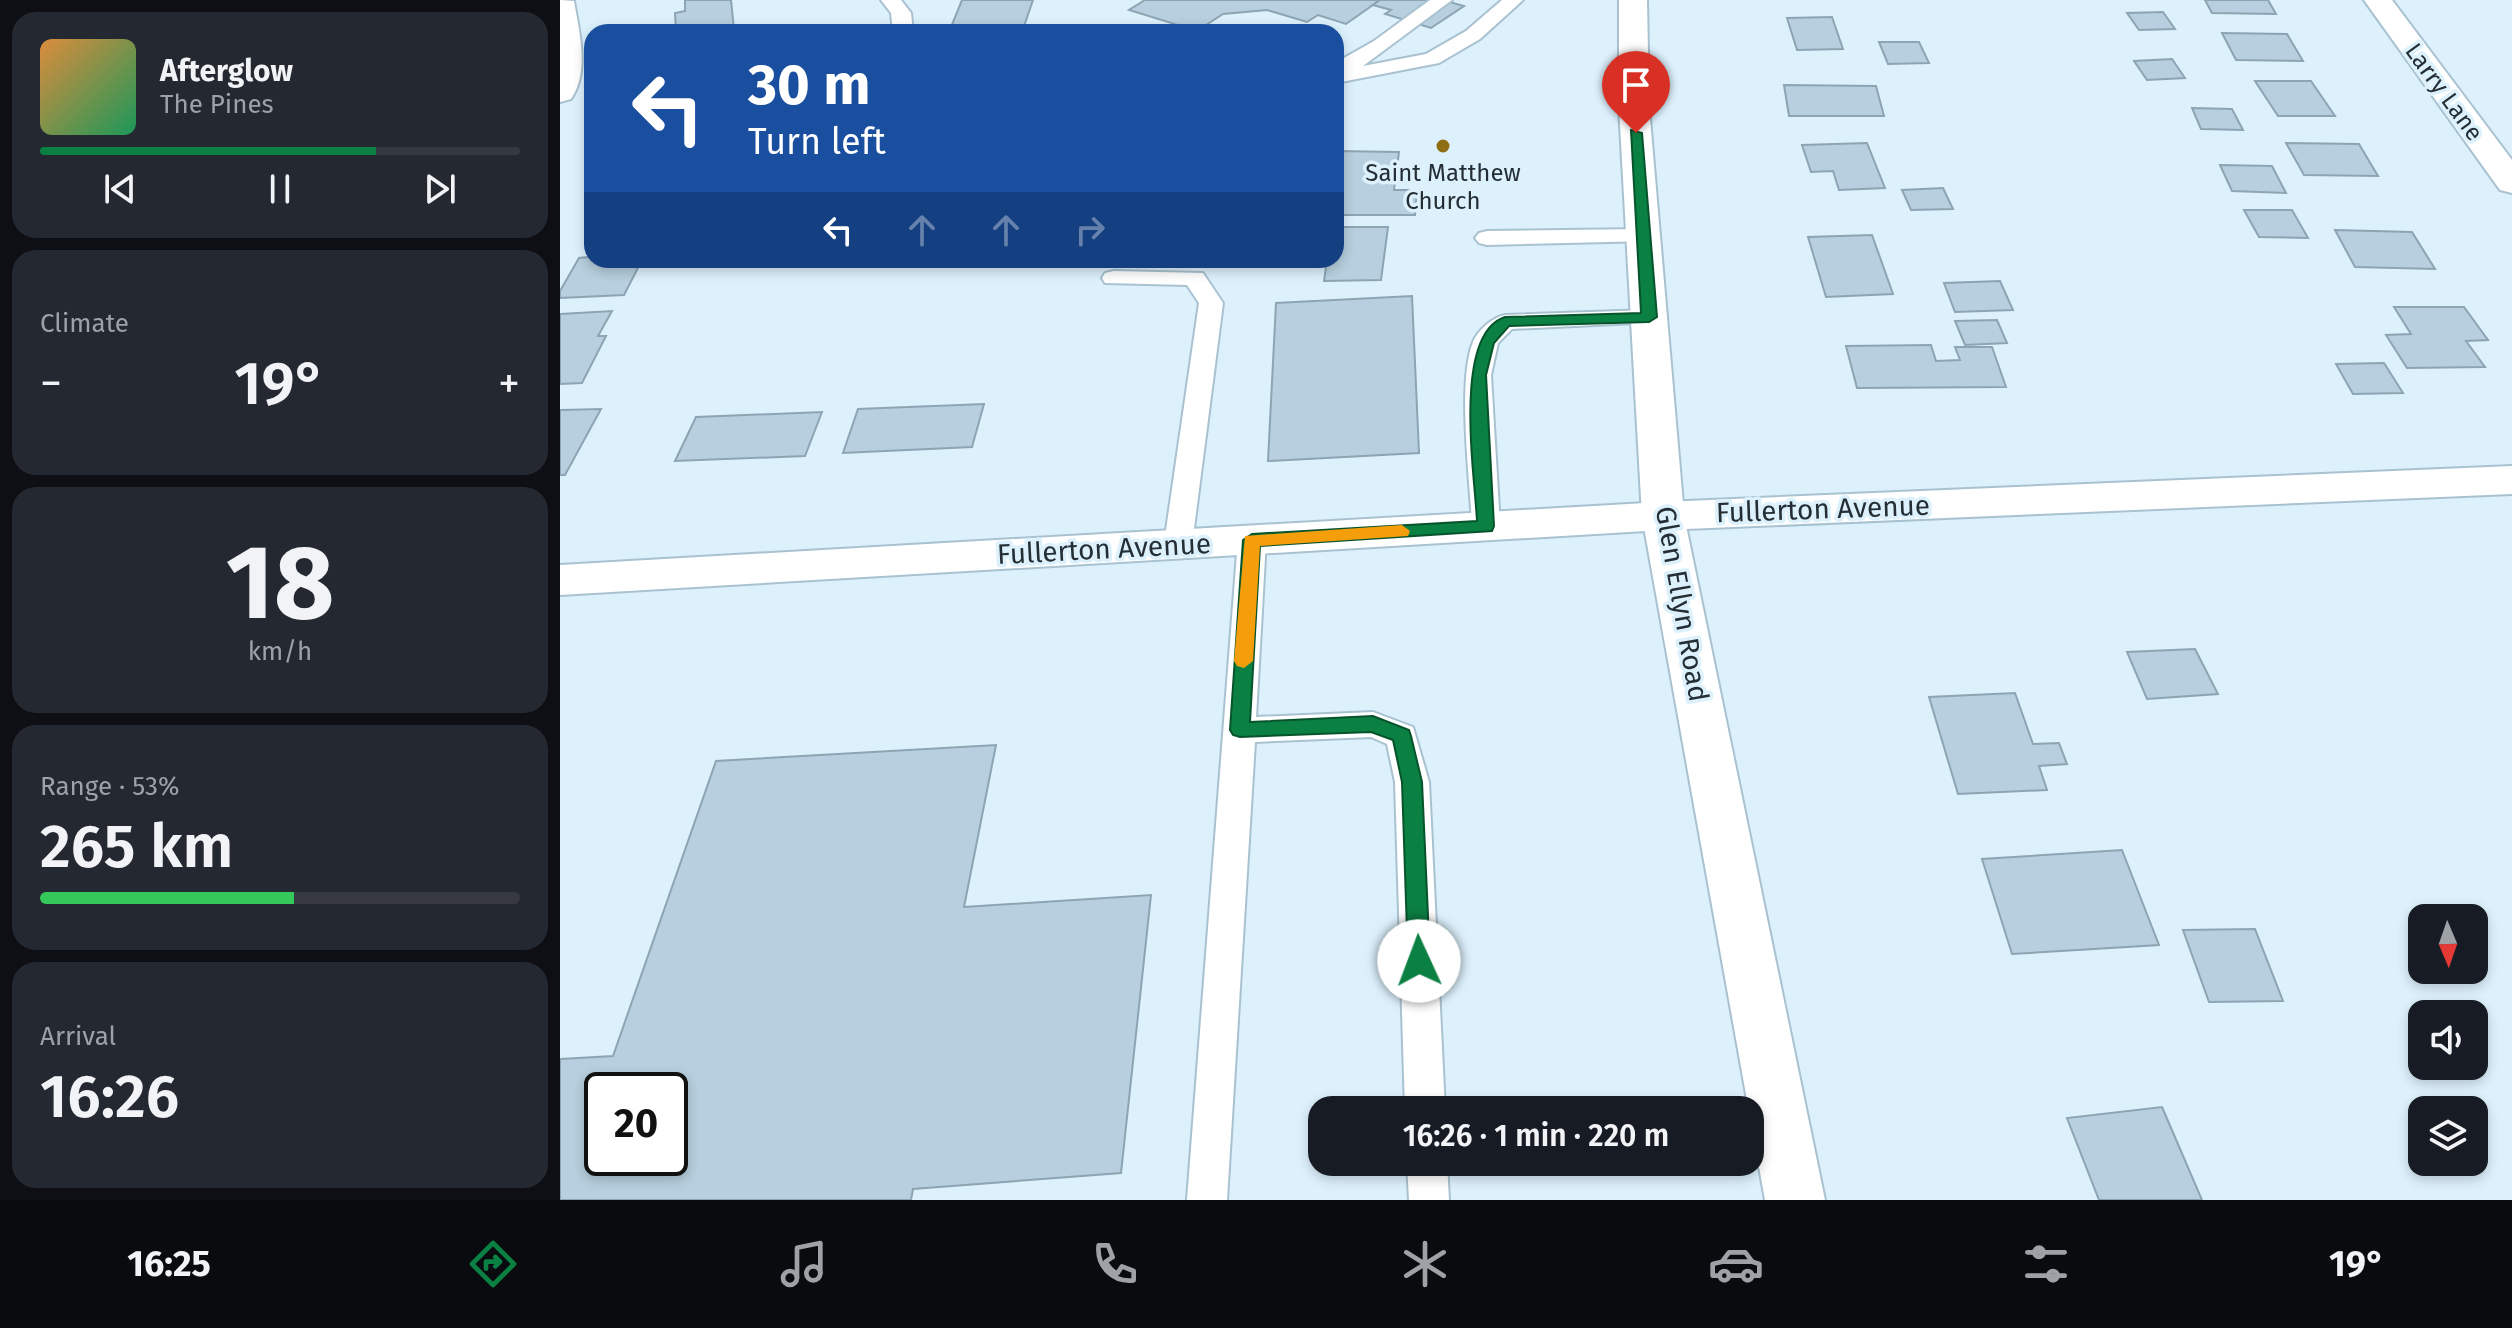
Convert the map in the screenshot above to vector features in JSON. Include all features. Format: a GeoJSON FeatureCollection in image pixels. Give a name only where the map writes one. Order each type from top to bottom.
{"type":"FeatureCollection","features":[{"type":"Feature","properties":{"kind":"street","name":"Glen Ellyn Road"},"geometry":{"type":"LineString","coordinates":[[1633,0],[1634,107],[1663,516],[1795,1200]]}},
{"type":"Feature","properties":{"kind":"street","name":"Larry Lane"},"geometry":{"type":"LineString","coordinates":[[2378,0],[2512,183]]}},
{"type":"Feature","properties":{"kind":"street"},"geometry":{"type":"LineString","coordinates":[[560,1],[568,50],[560,93]]}},
{"type":"Feature","properties":{"kind":"street","name":"Fullerton Avenue"},"geometry":{"type":"LineString","coordinates":[[560,580],[1663,516],[2512,480]]}},
{"type":"Feature","properties":{"kind":"lane"},"geometry":{"type":"LineString","coordinates":[[891,0],[901,13],[902,24]]}},
{"type":"Feature","properties":{"kind":"lane"},"geometry":{"type":"LineString","coordinates":[[1357,75],[1351,62],[1381,45],[1442,0]]}},
{"type":"Feature","properties":{"kind":"lane"},"geometry":{"type":"LineString","coordinates":[[1344,76],[1432,59],[1473,35],[1513,0]]}},
{"type":"Feature","properties":{"kind":"lane"},"geometry":{"type":"LineString","coordinates":[[1487,238],[1643,236]]}},
{"type":"Feature","properties":{"kind":"lane"},"geometry":{"type":"LineString","coordinates":[[1114,278],[1194,278],[1211,303],[1178,544]]}},
{"type":"Feature","properties":{"kind":"lane"},"geometry":{"type":"LineString","coordinates":[[1486,526],[1478,375],[1486,341],[1505,322],[1649,317]]}},
{"type":"Feature","properties":{"kind":"lane"},"geometry":{"type":"LineString","coordinates":[[1207,1200],[1252,540]]}},
{"type":"Feature","properties":{"kind":"lane"},"geometry":{"type":"LineString","coordinates":[[1240,730],[1373,724],[1402,736],[1412,782],[1424,1096]]}},
{"type":"Feature","properties":{"kind":"lane"},"geometry":{"type":"LineString","coordinates":[[1428,1176],[1429,1200]]}},
{"type":"Feature","properties":{"kind":"building"},"geometry":{"type":"Polygon","coordinates":[[[685,0],[731,0],[733,24],[676,24],[675,13],[685,11],[685,0]]]}},
{"type":"Feature","properties":{"kind":"building"},"geometry":{"type":"Polygon","coordinates":[[[962,0],[1033,0],[1025,24],[952,24],[962,0]]]}},
{"type":"Feature","properties":{"kind":"building"},"geometry":{"type":"Polygon","coordinates":[[[1145,0],[1380,0],[1346,24],[1318,15],[1307,22],[1267,10],[1223,14],[1208,24],[1174,24],[1129,10],[1145,0]]]}},
{"type":"Feature","properties":{"kind":"building"},"geometry":{"type":"Polygon","coordinates":[[[1380,0],[1443,0],[1464,6],[1431,28],[1385,14],[1391,10],[1373,5],[1380,0]]]}},
{"type":"Feature","properties":{"kind":"building"},"geometry":{"type":"Polygon","coordinates":[[[2205,0],[2268,0],[2276,14],[2212,13],[2205,0]]]}},
{"type":"Feature","properties":{"kind":"building"},"geometry":{"type":"Polygon","coordinates":[[[2163,12],[2175,29],[2139,30],[2127,13],[2163,12]]]}},
{"type":"Feature","properties":{"kind":"building"},"geometry":{"type":"Polygon","coordinates":[[[1832,17],[1843,49],[1797,50],[1787,18],[1832,17]]]}},
{"type":"Feature","properties":{"kind":"building"},"geometry":{"type":"Polygon","coordinates":[[[2222,33],[2287,34],[2303,61],[2236,60],[2222,33]]]}},
{"type":"Feature","properties":{"kind":"building"},"geometry":{"type":"Polygon","coordinates":[[[1879,42],[1919,42],[1929,63],[1888,64],[1879,42]]]}},
{"type":"Feature","properties":{"kind":"building"},"geometry":{"type":"Polygon","coordinates":[[[2172,59],[2185,78],[2147,80],[2134,61],[2172,59]]]}},
{"type":"Feature","properties":{"kind":"building"},"geometry":{"type":"Polygon","coordinates":[[[2255,81],[2311,81],[2335,116],[2278,116],[2255,81]]]}},
{"type":"Feature","properties":{"kind":"building"},"geometry":{"type":"Polygon","coordinates":[[[1784,85],[1876,86],[1884,116],[1789,116],[1784,85]]]}},
{"type":"Feature","properties":{"kind":"building"},"geometry":{"type":"Polygon","coordinates":[[[2192,108],[2232,109],[2243,130],[2201,129],[2192,108]]]}},
{"type":"Feature","properties":{"kind":"building"},"geometry":{"type":"Polygon","coordinates":[[[1867,143],[1885,188],[1839,190],[1833,171],[1811,172],[1802,145],[1867,143]]]}},
{"type":"Feature","properties":{"kind":"building"},"geometry":{"type":"Polygon","coordinates":[[[2286,143],[2359,144],[2378,176],[2304,175],[2286,143]]]}},
{"type":"Feature","properties":{"kind":"building"},"geometry":{"type":"Polygon","coordinates":[[[1344,151],[1399,152],[1394,190],[1417,190],[1415,215],[1344,215],[1344,151]]]}},
{"type":"Feature","properties":{"kind":"building"},"geometry":{"type":"Polygon","coordinates":[[[2220,165],[2272,166],[2286,193],[2232,191],[2220,165]]]}},
{"type":"Feature","properties":{"kind":"building"},"geometry":{"type":"Polygon","coordinates":[[[1943,188],[1953,209],[1911,210],[1902,190],[1943,188]]]}},
{"type":"Feature","properties":{"kind":"building"},"geometry":{"type":"Polygon","coordinates":[[[2244,210],[2292,210],[2308,238],[2259,237],[2244,210]]]}},
{"type":"Feature","properties":{"kind":"building"},"geometry":{"type":"Polygon","coordinates":[[[1344,227],[1388,227],[1381,280],[1324,281],[1326,268],[1344,268],[1344,227]]]}},
{"type":"Feature","properties":{"kind":"building"},"geometry":{"type":"Polygon","coordinates":[[[2335,230],[2412,232],[2435,269],[2355,267],[2335,230]]]}},
{"type":"Feature","properties":{"kind":"building"},"geometry":{"type":"Polygon","coordinates":[[[1872,235],[1893,294],[1826,297],[1808,237],[1872,235]]]}},
{"type":"Feature","properties":{"kind":"building"},"geometry":{"type":"Polygon","coordinates":[[[584,257],[584,268],[638,268],[624,295],[560,298],[560,291],[579,258],[584,257]]]}},
{"type":"Feature","properties":{"kind":"building"},"geometry":{"type":"Polygon","coordinates":[[[2000,281],[2013,310],[1955,312],[1944,283],[2000,281]]]}},
{"type":"Feature","properties":{"kind":"building"},"geometry":{"type":"Polygon","coordinates":[[[1412,296],[1419,453],[1268,461],[1276,303],[1412,296]]]}},
{"type":"Feature","properties":{"kind":"building"},"geometry":{"type":"Polygon","coordinates":[[[2394,307],[2464,307],[2488,340],[2466,341],[2485,367],[2407,368],[2386,335],[2411,334],[2394,307]]]}},
{"type":"Feature","properties":{"kind":"building"},"geometry":{"type":"Polygon","coordinates":[[[612,311],[598,336],[606,336],[582,383],[560,384],[560,314],[612,311]]]}},
{"type":"Feature","properties":{"kind":"building"},"geometry":{"type":"Polygon","coordinates":[[[1997,320],[2007,343],[1965,345],[1955,321],[1997,320]]]}},
{"type":"Feature","properties":{"kind":"building"},"geometry":{"type":"Polygon","coordinates":[[[1931,345],[1936,361],[1960,360],[1955,347],[1992,347],[2006,387],[1857,388],[1846,346],[1931,345]]]}},
{"type":"Feature","properties":{"kind":"building"},"geometry":{"type":"Polygon","coordinates":[[[2384,363],[2403,393],[2353,394],[2336,364],[2384,363]]]}},
{"type":"Feature","properties":{"kind":"building"},"geometry":{"type":"Polygon","coordinates":[[[984,404],[972,447],[843,453],[858,409],[984,404]]]}},
{"type":"Feature","properties":{"kind":"building"},"geometry":{"type":"Polygon","coordinates":[[[601,409],[565,475],[560,475],[560,410],[601,409]]]}},
{"type":"Feature","properties":{"kind":"building"},"geometry":{"type":"Polygon","coordinates":[[[822,412],[805,456],[675,461],[696,417],[822,412]]]}},
{"type":"Feature","properties":{"kind":"building"},"geometry":{"type":"Polygon","coordinates":[[[2195,649],[2218,694],[2147,699],[2127,652],[2195,649]]]}},
{"type":"Feature","properties":{"kind":"building"},"geometry":{"type":"Polygon","coordinates":[[[2015,693],[2033,744],[2059,743],[2067,764],[2039,766],[2047,790],[1958,794],[1929,697],[2015,693]]]}},
{"type":"Feature","properties":{"kind":"building"},"geometry":{"type":"Polygon","coordinates":[[[996,745],[964,907],[1151,895],[1121,1173],[913,1189],[911,1200],[560,1200],[560,1059],[613,1056],[716,761],[996,745]]]}},
{"type":"Feature","properties":{"kind":"building"},"geometry":{"type":"Polygon","coordinates":[[[2122,850],[2159,945],[2012,954],[1982,859],[2122,850]]]}},
{"type":"Feature","properties":{"kind":"building"},"geometry":{"type":"Polygon","coordinates":[[[2255,929],[2283,1001],[2209,1002],[2183,930],[2255,929]]]}},
{"type":"Feature","properties":{"kind":"building"},"geometry":{"type":"Polygon","coordinates":[[[2162,1107],[2202,1200],[2099,1200],[2067,1118],[2162,1107]]]}},
{"type":"Feature","properties":{"kind":"slow traffic"},"geometry":{"type":"LineString","coordinates":[[1244,661],[1252,540],[1402,531]]}},
{"type":"Feature","properties":{"kind":"place","name":"Saint Matthew Church"},"geometry":{"type":"Point","coordinates":[1443,146]}},
{"type":"Feature","properties":{"kind":"route"},"geometry":{"type":"LineString","coordinates":[[1419,961],[1412,782],[1402,736],[1373,724],[1240,730],[1252,540],[1486,526],[1478,375],[1486,341],[1505,322],[1649,317],[1636,133]]}}]}
